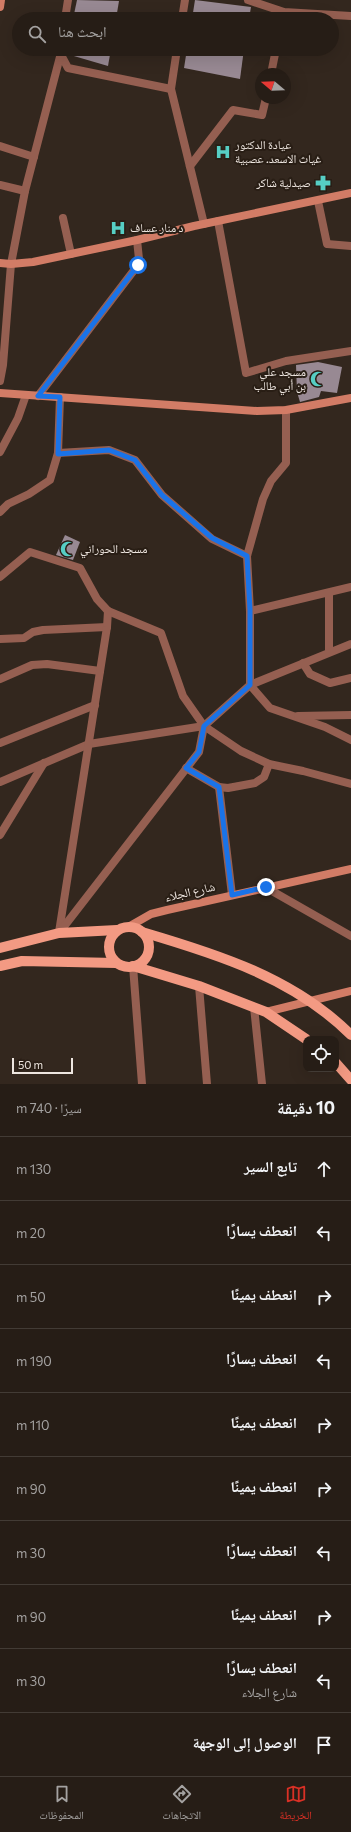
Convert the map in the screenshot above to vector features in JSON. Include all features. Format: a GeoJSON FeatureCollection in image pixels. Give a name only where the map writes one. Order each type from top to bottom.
{"type":"FeatureCollection","features":[{"type":"Feature","properties":{"kind":"main road"},"geometry":{"type":"LineString","coordinates":[[0,7],[1,0]]}},
{"type":"Feature","properties":{"kind":"main road"},"geometry":{"type":"LineString","coordinates":[[0,263],[11,264],[33,262],[351,193]]}},
{"type":"Feature","properties":{"kind":"main road"},"geometry":{"type":"LineString","coordinates":[[0,393],[257,411],[286,410],[351,398]]}},
{"type":"Feature","properties":{"kind":"main road","name":"شارع الجلاء"},"geometry":{"type":"LineString","coordinates":[[130,926],[150,914],[351,869]]}},
{"type":"Feature","properties":{"kind":"main road"},"geometry":{"type":"LineString","coordinates":[[0,948],[59,933],[117,930],[130,926],[142,932],[242,964],[275,980],[310,1001],[351,1035]]}},
{"type":"Feature","properties":{"kind":"main road"},"geometry":{"type":"LineString","coordinates":[[116,963],[109,952],[108,946],[109,940],[117,930]]}},
{"type":"Feature","properties":{"kind":"main road"},"geometry":{"type":"LineString","coordinates":[[133,966],[139,964],[147,955],[148,942],[142,932]]}},
{"type":"Feature","properties":{"kind":"main road"},"geometry":{"type":"LineString","coordinates":[[0,966],[22,961],[116,963],[122,966],[133,966],[200,986],[266,1012],[303,1037]]}},
{"type":"Feature","properties":{"kind":"main road"},"geometry":{"type":"LineString","coordinates":[[266,1012],[351,991]]}},
{"type":"Feature","properties":{"kind":"main road"},"geometry":{"type":"LineString","coordinates":[[339,1066],[351,1080]]}},
{"type":"Feature","properties":{"kind":"street"},"geometry":{"type":"LineString","coordinates":[[67,12],[68,0]]}},
{"type":"Feature","properties":{"kind":"street"},"geometry":{"type":"LineString","coordinates":[[183,12],[186,0]]}},
{"type":"Feature","properties":{"kind":"street"},"geometry":{"type":"LineString","coordinates":[[248,0],[276,12]]}},
{"type":"Feature","properties":{"kind":"street"},"geometry":{"type":"LineString","coordinates":[[339,16],[351,16]]}},
{"type":"Feature","properties":{"kind":"street"},"geometry":{"type":"LineString","coordinates":[[0,381],[11,264],[25,191],[61,56]]}},
{"type":"Feature","properties":{"kind":"street"},"geometry":{"type":"LineString","coordinates":[[64,56],[68,68],[171,89]]}},
{"type":"Feature","properties":{"kind":"street"},"geometry":{"type":"LineString","coordinates":[[176,56],[171,89],[204,224]]}},
{"type":"Feature","properties":{"kind":"street"},"geometry":{"type":"LineString","coordinates":[[272,68],[275,56]]}},
{"type":"Feature","properties":{"kind":"street"},"geometry":{"type":"LineString","coordinates":[[190,166],[233,110],[262,115],[265,104]]}},
{"type":"Feature","properties":{"kind":"street"},"geometry":{"type":"LineString","coordinates":[[0,146],[34,157]]}},
{"type":"Feature","properties":{"kind":"street"},"geometry":{"type":"LineString","coordinates":[[0,185],[25,191]]}},
{"type":"Feature","properties":{"kind":"street"},"geometry":{"type":"LineString","coordinates":[[318,201],[327,244],[351,246]]}},
{"type":"Feature","properties":{"kind":"street"},"geometry":{"type":"LineString","coordinates":[[63,218],[71,254]]}},
{"type":"Feature","properties":{"kind":"street"},"geometry":{"type":"LineString","coordinates":[[218,221],[246,373],[286,361],[351,351]]}},
{"type":"Feature","properties":{"kind":"street"},"geometry":{"type":"LineString","coordinates":[[38,396],[138,265],[139,259],[137,240]]}},
{"type":"Feature","properties":{"kind":"street"},"geometry":{"type":"LineString","coordinates":[[0,452],[18,418],[26,395]]}},
{"type":"Feature","properties":{"kind":"street"},"geometry":{"type":"LineString","coordinates":[[0,512],[8,504],[29,494],[50,480],[58,454],[60,397]]}},
{"type":"Feature","properties":{"kind":"street"},"geometry":{"type":"LineString","coordinates":[[286,410],[286,463],[271,481],[263,499],[247,556],[250,610],[250,685],[270,708],[289,716],[325,727],[351,740]]}},
{"type":"Feature","properties":{"kind":"street"},"geometry":{"type":"LineString","coordinates":[[58,454],[109,450],[135,460],[162,495],[206,534],[247,556]]}},
{"type":"Feature","properties":{"kind":"street"},"geometry":{"type":"LineString","coordinates":[[0,577],[30,552],[80,568],[97,599],[108,611],[161,633],[183,696],[204,726],[241,751],[269,764],[303,771],[351,784]]}},
{"type":"Feature","properties":{"kind":"street"},"geometry":{"type":"LineString","coordinates":[[250,610],[351,587]]}},
{"type":"Feature","properties":{"kind":"street"},"geometry":{"type":"LineString","coordinates":[[329,593],[329,651]]}},
{"type":"Feature","properties":{"kind":"street"},"geometry":{"type":"LineString","coordinates":[[59,933],[107,627],[108,611]]}},
{"type":"Feature","properties":{"kind":"street"},"geometry":{"type":"LineString","coordinates":[[0,639],[24,638],[33,632],[43,630],[107,627]]}},
{"type":"Feature","properties":{"kind":"street"},"geometry":{"type":"LineString","coordinates":[[0,782],[89,744],[204,726],[250,685],[329,651],[351,644]]}},
{"type":"Feature","properties":{"kind":"street"},"geometry":{"type":"LineString","coordinates":[[303,663],[310,674],[330,683],[351,678]]}},
{"type":"Feature","properties":{"kind":"street"},"geometry":{"type":"LineString","coordinates":[[0,679],[32,665],[47,664],[100,671]]}},
{"type":"Feature","properties":{"kind":"street"},"geometry":{"type":"LineString","coordinates":[[0,743],[95,705]]}},
{"type":"Feature","properties":{"kind":"street"},"geometry":{"type":"LineString","coordinates":[[289,716],[351,715]]}},
{"type":"Feature","properties":{"kind":"street"},"geometry":{"type":"LineString","coordinates":[[59,933],[199,752],[204,726]]}},
{"type":"Feature","properties":{"kind":"street"},"geometry":{"type":"LineString","coordinates":[[0,835],[44,763]]}},
{"type":"Feature","properties":{"kind":"street"},"geometry":{"type":"LineString","coordinates":[[186,768],[219,787],[241,787],[255,783],[264,778],[269,764]]}},
{"type":"Feature","properties":{"kind":"street"},"geometry":{"type":"LineString","coordinates":[[219,787],[232,895]]}},
{"type":"Feature","properties":{"kind":"street"},"geometry":{"type":"LineString","coordinates":[[266,887],[351,936]]}},
{"type":"Feature","properties":{"kind":"street"},"geometry":{"type":"LineString","coordinates":[[133,966],[142,1084]]}},
{"type":"Feature","properties":{"kind":"street"},"geometry":{"type":"LineString","coordinates":[[200,986],[207,1084]]}},
{"type":"Feature","properties":{"kind":"street"},"geometry":{"type":"LineString","coordinates":[[254,1007],[262,1084]]}},
{"type":"Feature","properties":{"kind":"building"},"geometry":{"type":"Polygon","coordinates":[[[77,0],[119,1],[117,12],[74,12],[77,0]]]}},
{"type":"Feature","properties":{"kind":"building"},"geometry":{"type":"Polygon","coordinates":[[[195,0],[251,7],[250,12],[193,12],[195,0]]]}},
{"type":"Feature","properties":{"kind":"building"},"geometry":{"type":"Polygon","coordinates":[[[74,56],[110,56],[108,66],[74,56]]]}},
{"type":"Feature","properties":{"kind":"building"},"geometry":{"type":"Polygon","coordinates":[[[186,56],[243,56],[240,79],[184,68],[186,56]]]}},
{"type":"Feature","properties":{"kind":"building","name":"مسجد علي بن أبي طالب"},"geometry":{"type":"Polygon","coordinates":[[[318,362],[342,367],[337,393],[321,391],[319,397],[300,402],[297,392],[296,365],[318,362]]]}},
{"type":"Feature","properties":{"kind":"building","name":"مسجد الحوراني"},"geometry":{"type":"Polygon","coordinates":[[[65,535],[80,542],[73,560],[56,555],[65,535]]]}},
{"type":"Feature","properties":{"kind":"place","name":"عيادة الدكتور غياث الاسعد. عصبية"},"geometry":{"type":"Point","coordinates":[223,152]}},
{"type":"Feature","properties":{"kind":"place","name":"صيدلية شاكر"},"geometry":{"type":"Point","coordinates":[323,183]}},
{"type":"Feature","properties":{"kind":"place","name":"د منار عساف"},"geometry":{"type":"Point","coordinates":[118,228]}},
{"type":"Feature","properties":{"kind":"place","name":"مسجد علي بن أبي طالب"},"geometry":{"type":"Point","coordinates":[318,379]}},
{"type":"Feature","properties":{"kind":"place","name":"مسجد الحوراني"},"geometry":{"type":"Point","coordinates":[68,549]}},
{"type":"Feature","properties":{"kind":"route"},"geometry":{"type":"LineString","coordinates":[[138,265],[38,396],[60,397],[58,454],[109,450],[135,460],[162,495],[212,538],[247,556],[250,610],[250,685],[204,726],[199,752],[186,768],[219,787],[232,895],[266,887]]}}]}
